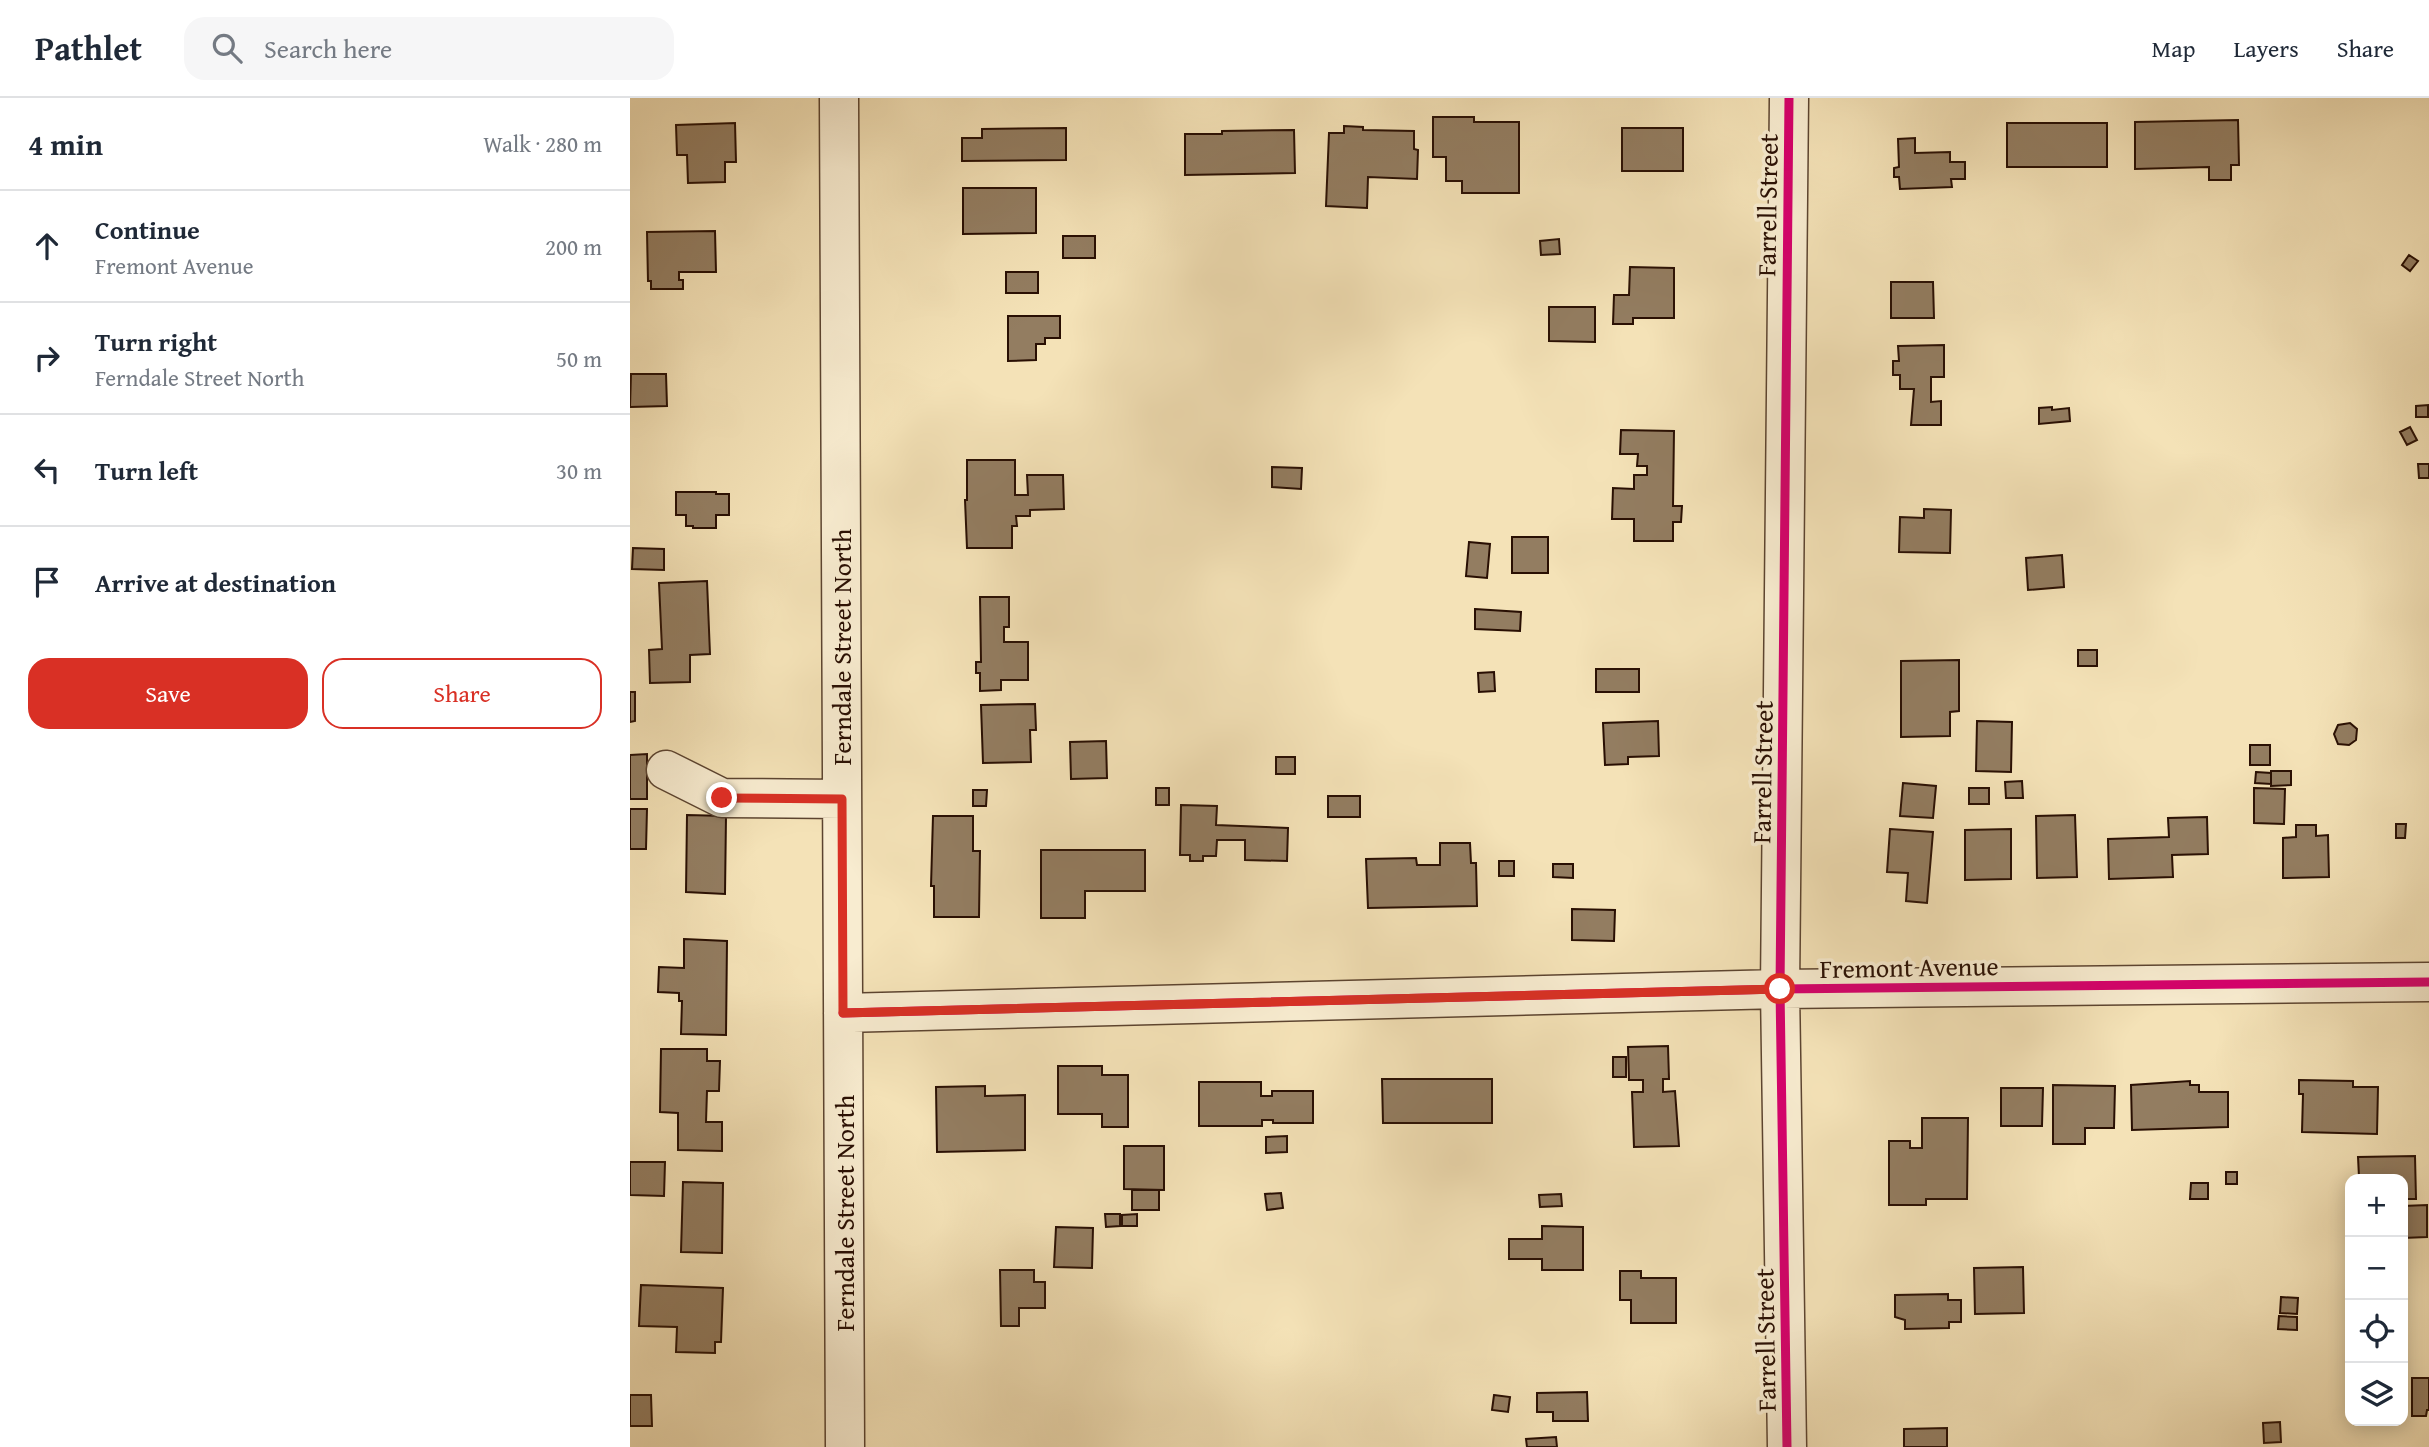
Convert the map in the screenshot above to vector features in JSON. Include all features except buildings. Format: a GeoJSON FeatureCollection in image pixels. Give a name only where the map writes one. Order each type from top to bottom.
{"type":"FeatureCollection","features":[{"type":"Feature","properties":{"kind":"street","name":"Ferndale Street North"},"geometry":{"type":"LineString","coordinates":[[839,98],[845,1447]]}},
{"type":"Feature","properties":{"kind":"street","name":"Farrell Street"},"geometry":{"type":"LineString","coordinates":[[1787,1447],[1780,989],[1789,98]]}},
{"type":"Feature","properties":{"kind":"street"},"geometry":{"type":"LineString","coordinates":[[666,769],[722,798],[842,799]]}},
{"type":"Feature","properties":{"kind":"street","name":"Fremont Avenue"},"geometry":{"type":"LineString","coordinates":[[843,1013],[1780,989],[2429,982]]}},
{"type":"Feature","properties":{"kind":"cycle path"},"geometry":{"type":"LineString","coordinates":[[1787,1447],[1780,989],[1789,98]]}},
{"type":"Feature","properties":{"kind":"cycle path"},"geometry":{"type":"LineString","coordinates":[[843,1013],[1780,989],[2429,982]]}},
{"type":"Feature","properties":{"kind":"route"},"geometry":{"type":"LineString","coordinates":[[722,798],[842,799],[843,1013],[1780,989]]}}]}
